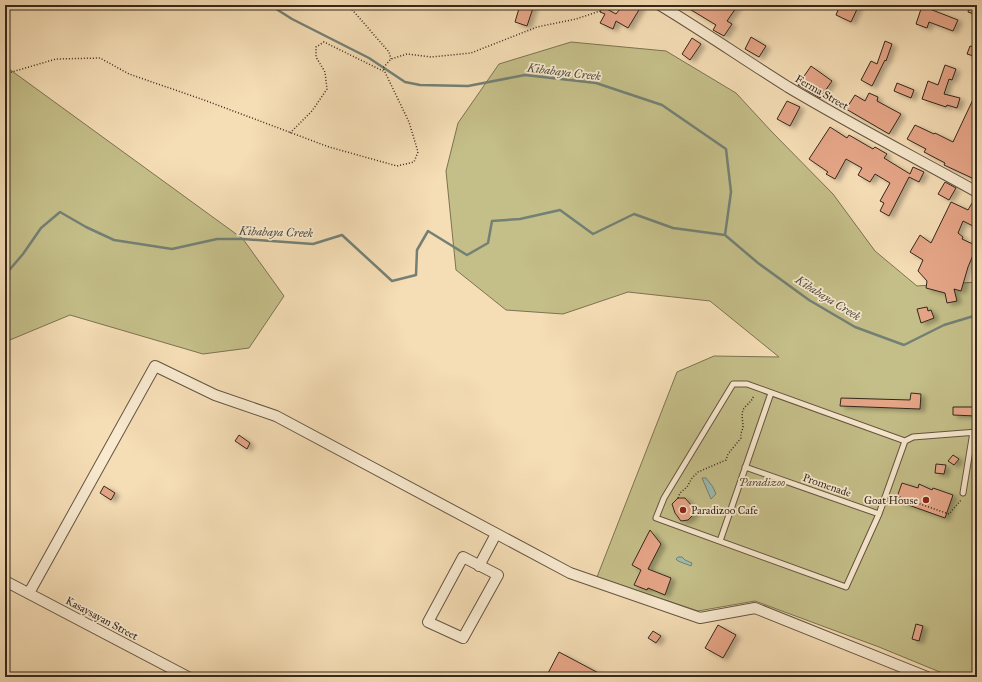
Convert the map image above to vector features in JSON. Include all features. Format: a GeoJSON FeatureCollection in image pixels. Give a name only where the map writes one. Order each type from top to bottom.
{"type":"FeatureCollection","features":[{"type":"Feature","properties":{"kind":"street","name":"Ferma Street"},"geometry":{"type":"LineString","coordinates":[[660,5],[794,90],[862,130],[977,192]]}},
{"type":"Feature","properties":{"kind":"street"},"geometry":{"type":"LineString","coordinates":[[30,593],[155,366],[216,395],[276,416],[570,573],[700,618],[755,608],[927,677]]}},
{"type":"Feature","properties":{"kind":"street"},"geometry":{"type":"LineString","coordinates":[[479,566],[496,534]]}},
{"type":"Feature","properties":{"kind":"street"},"geometry":{"type":"LineString","coordinates":[[463,557],[479,566],[498,575],[463,638],[428,622],[463,557]]}},
{"type":"Feature","properties":{"kind":"street","name":"Kasaysayan Street"},"geometry":{"type":"LineString","coordinates":[[5,581],[188,677]]}},
{"type":"Feature","properties":{"kind":"lane"},"geometry":{"type":"LineString","coordinates":[[905,441],[879,514],[846,587],[656,518],[664,498],[733,384],[747,384],[905,441],[914,438],[975,432],[963,493]]}},
{"type":"Feature","properties":{"kind":"lane"},"geometry":{"type":"LineString","coordinates":[[720,541],[771,393]]}},
{"type":"Feature","properties":{"kind":"lane","name":"Promenade"},"geometry":{"type":"LineString","coordinates":[[745,468],[879,514]]}},
{"type":"Feature","properties":{"kind":"path"},"geometry":{"type":"LineString","coordinates":[[348,5],[389,52],[391,59]]}},
{"type":"Feature","properties":{"kind":"path"},"geometry":{"type":"LineString","coordinates":[[384,71],[383,68],[391,59],[407,54],[431,57],[470,53],[537,27],[576,19],[600,11],[605,5]]}},
{"type":"Feature","properties":{"kind":"path"},"geometry":{"type":"LineString","coordinates":[[5,74],[56,60],[100,58],[129,74],[204,100],[290,133],[329,147],[397,166],[414,162],[418,152],[410,122],[384,71],[324,42],[316,47],[316,57],[325,72],[328,89],[312,111],[290,133]]}},
{"type":"Feature","properties":{"kind":"path"},"geometry":{"type":"LineString","coordinates":[[678,498],[698,472],[726,460],[728,454],[741,438],[740,433],[743,425],[741,418],[745,408],[753,399],[756,387]]}},
{"type":"Feature","properties":{"kind":"path"},"geometry":{"type":"LineString","coordinates":[[887,492],[949,514],[960,500],[963,493]]}},
{"type":"Feature","properties":{"kind":"green space","name":"Paradizoo"},"geometry":{"type":"Polygon","coordinates":[[[571,42],[666,51],[736,93],[833,194],[875,251],[917,286],[977,282],[977,677],[952,677],[879,647],[755,601],[698,611],[597,577],[677,372],[714,356],[779,357],[710,301],[628,292],[563,314],[506,310],[456,270],[446,171],[458,123],[499,64],[571,42]]]}},
{"type":"Feature","properties":{"kind":"green space"},"geometry":{"type":"Polygon","coordinates":[[[5,66],[243,239],[284,296],[249,348],[203,354],[70,315],[5,342],[5,66]]]}},
{"type":"Feature","properties":{"kind":"water"},"geometry":{"type":"Polygon","coordinates":[[[702,478],[706,478],[716,494],[711,499],[702,478]]]}},
{"type":"Feature","properties":{"kind":"water"},"geometry":{"type":"Polygon","coordinates":[[[678,557],[682,557],[692,563],[691,566],[678,561],[676,559],[678,557]]]}},
{"type":"Feature","properties":{"kind":"building"},"geometry":{"type":"Polygon","coordinates":[[[520,5],[534,5],[527,26],[515,22],[520,5]]]}},
{"type":"Feature","properties":{"kind":"building"},"geometry":{"type":"Polygon","coordinates":[[[623,5],[642,5],[628,28],[616,21],[613,29],[600,23],[605,14],[600,12],[603,7],[616,14],[623,5]]]}},
{"type":"Feature","properties":{"kind":"building"},"geometry":{"type":"Polygon","coordinates":[[[683,5],[738,5],[727,21],[732,24],[724,36],[713,30],[716,25],[683,5]]]}},
{"type":"Feature","properties":{"kind":"building"},"geometry":{"type":"Polygon","coordinates":[[[840,5],[859,5],[851,22],[836,15],[840,5]]]}},
{"type":"Feature","properties":{"kind":"building"},"geometry":{"type":"Polygon","coordinates":[[[970,5],[977,5],[977,15],[968,12],[970,5]]]}},
{"type":"Feature","properties":{"kind":"building"},"geometry":{"type":"Polygon","coordinates":[[[922,6],[958,20],[953,31],[929,22],[927,28],[916,24],[922,6]]]}},
{"type":"Feature","properties":{"kind":"building"},"geometry":{"type":"Polygon","coordinates":[[[751,37],[766,46],[759,57],[745,49],[751,37]]]}},
{"type":"Feature","properties":{"kind":"building"},"geometry":{"type":"Polygon","coordinates":[[[692,38],[701,44],[690,60],[682,54],[692,38]]]}},
{"type":"Feature","properties":{"kind":"building"},"geometry":{"type":"Polygon","coordinates":[[[885,41],[892,44],[886,61],[885,60],[872,86],[861,80],[871,61],[877,64],[885,41]]]}},
{"type":"Feature","properties":{"kind":"building"},"geometry":{"type":"Polygon","coordinates":[[[970,46],[977,48],[977,57],[967,54],[970,46]]]}},
{"type":"Feature","properties":{"kind":"building"},"geometry":{"type":"Polygon","coordinates":[[[945,65],[956,69],[952,80],[949,79],[944,94],[960,98],[957,108],[947,105],[946,107],[922,99],[928,81],[938,85],[945,65]]]}},
{"type":"Feature","properties":{"kind":"building"},"geometry":{"type":"Polygon","coordinates":[[[811,66],[832,81],[820,98],[798,85],[811,66]]]}},
{"type":"Feature","properties":{"kind":"building"},"geometry":{"type":"Polygon","coordinates":[[[897,83],[914,90],[911,98],[894,91],[897,83]]]}},
{"type":"Feature","properties":{"kind":"building"},"geometry":{"type":"Polygon","coordinates":[[[977,91],[977,167],[972,178],[944,165],[945,163],[924,152],[926,149],[907,139],[915,125],[953,142],[977,91]]]}},
{"type":"Feature","properties":{"kind":"building"},"geometry":{"type":"Polygon","coordinates":[[[869,93],[878,97],[877,101],[901,114],[889,134],[846,109],[855,95],[865,101],[869,93]]]}},
{"type":"Feature","properties":{"kind":"building"},"geometry":{"type":"Polygon","coordinates":[[[787,101],[800,107],[790,126],[777,119],[787,101]]]}},
{"type":"Feature","properties":{"kind":"building"},"geometry":{"type":"Polygon","coordinates":[[[830,127],[847,138],[849,135],[873,149],[875,147],[887,154],[884,158],[910,174],[913,167],[924,172],[919,182],[909,177],[889,216],[880,211],[884,203],[880,201],[890,183],[875,174],[870,182],[858,175],[862,168],[846,159],[835,179],[826,174],[828,172],[809,159],[830,127]]]}},
{"type":"Feature","properties":{"kind":"building"},"geometry":{"type":"Polygon","coordinates":[[[945,182],[956,188],[949,200],[938,194],[945,182]]]}},
{"type":"Feature","properties":{"kind":"building"},"geometry":{"type":"Polygon","coordinates":[[[975,198],[977,198],[977,228],[963,221],[958,233],[963,237],[962,239],[977,246],[968,267],[961,291],[954,289],[957,301],[947,303],[945,293],[926,288],[927,281],[918,271],[923,260],[910,252],[920,235],[931,243],[951,202],[968,210],[975,198]]]}},
{"type":"Feature","properties":{"kind":"building"},"geometry":{"type":"Polygon","coordinates":[[[927,307],[928,311],[931,310],[934,318],[921,323],[917,309],[927,307]]]}},
{"type":"Feature","properties":{"kind":"building"},"geometry":{"type":"Polygon","coordinates":[[[911,393],[921,394],[920,409],[840,406],[841,398],[910,400],[911,393]]]}},
{"type":"Feature","properties":{"kind":"building"},"geometry":{"type":"Polygon","coordinates":[[[953,407],[976,407],[976,416],[953,415],[953,407]]]}},
{"type":"Feature","properties":{"kind":"building"},"geometry":{"type":"Polygon","coordinates":[[[239,435],[250,443],[247,449],[235,441],[239,435]]]}},
{"type":"Feature","properties":{"kind":"building"},"geometry":{"type":"Polygon","coordinates":[[[953,455],[959,459],[954,465],[948,461],[953,455]]]}},
{"type":"Feature","properties":{"kind":"building"},"geometry":{"type":"Polygon","coordinates":[[[936,464],[946,465],[944,474],[935,473],[936,464]]]}},
{"type":"Feature","properties":{"kind":"building","name":"Goat House"},"geometry":{"type":"Polygon","coordinates":[[[902,483],[918,488],[919,484],[932,490],[933,488],[953,495],[945,518],[900,502],[901,498],[897,497],[902,483]]]}},
{"type":"Feature","properties":{"kind":"building"},"geometry":{"type":"Polygon","coordinates":[[[104,486],[115,493],[111,500],[100,493],[104,486]]]}},
{"type":"Feature","properties":{"kind":"building"},"geometry":{"type":"Polygon","coordinates":[[[678,498],[685,498],[691,505],[694,514],[688,520],[681,521],[675,513],[672,504],[678,498]]]}},
{"type":"Feature","properties":{"kind":"building"},"geometry":{"type":"Polygon","coordinates":[[[650,530],[661,544],[648,569],[671,578],[665,595],[648,588],[647,590],[634,585],[641,570],[632,565],[650,530]]]}},
{"type":"Feature","properties":{"kind":"building"},"geometry":{"type":"Polygon","coordinates":[[[916,624],[923,626],[919,641],[912,639],[916,624]]]}},
{"type":"Feature","properties":{"kind":"building"},"geometry":{"type":"Polygon","coordinates":[[[718,625],[736,635],[723,658],[705,648],[718,625]]]}},
{"type":"Feature","properties":{"kind":"building"},"geometry":{"type":"Polygon","coordinates":[[[653,631],[661,636],[656,643],[648,638],[653,631]]]}},
{"type":"Feature","properties":{"kind":"building"},"geometry":{"type":"Polygon","coordinates":[[[559,652],[606,677],[546,677],[559,652]]]}},
{"type":"Feature","properties":{"kind":"waterway","name":"Kibabaya Creek"},"geometry":{"type":"LineString","coordinates":[[270,5],[292,19],[369,58],[405,82],[420,85],[468,86],[525,75],[596,83],[662,105],[726,149],[731,192],[725,235]]}},
{"type":"Feature","properties":{"kind":"waterway","name":"Kibabaya Creek"},"geometry":{"type":"LineString","coordinates":[[5,275],[23,254],[41,228],[60,212],[86,227],[114,240],[172,249],[217,239],[243,239],[313,244],[342,235],[392,281],[416,275],[417,250],[428,231],[467,255],[488,243],[492,221],[520,219],[560,210],[593,234],[634,214],[673,228],[725,235],[758,263],[809,300],[855,327],[904,345],[944,325],[977,315]]}},
{"type":"Feature","properties":{"kind":"place","name":"Goat House"},"geometry":{"type":"Point","coordinates":[926,500]}},
{"type":"Feature","properties":{"kind":"place","name":"Paradizoo Cafe"},"geometry":{"type":"Point","coordinates":[683,510]}}]}
